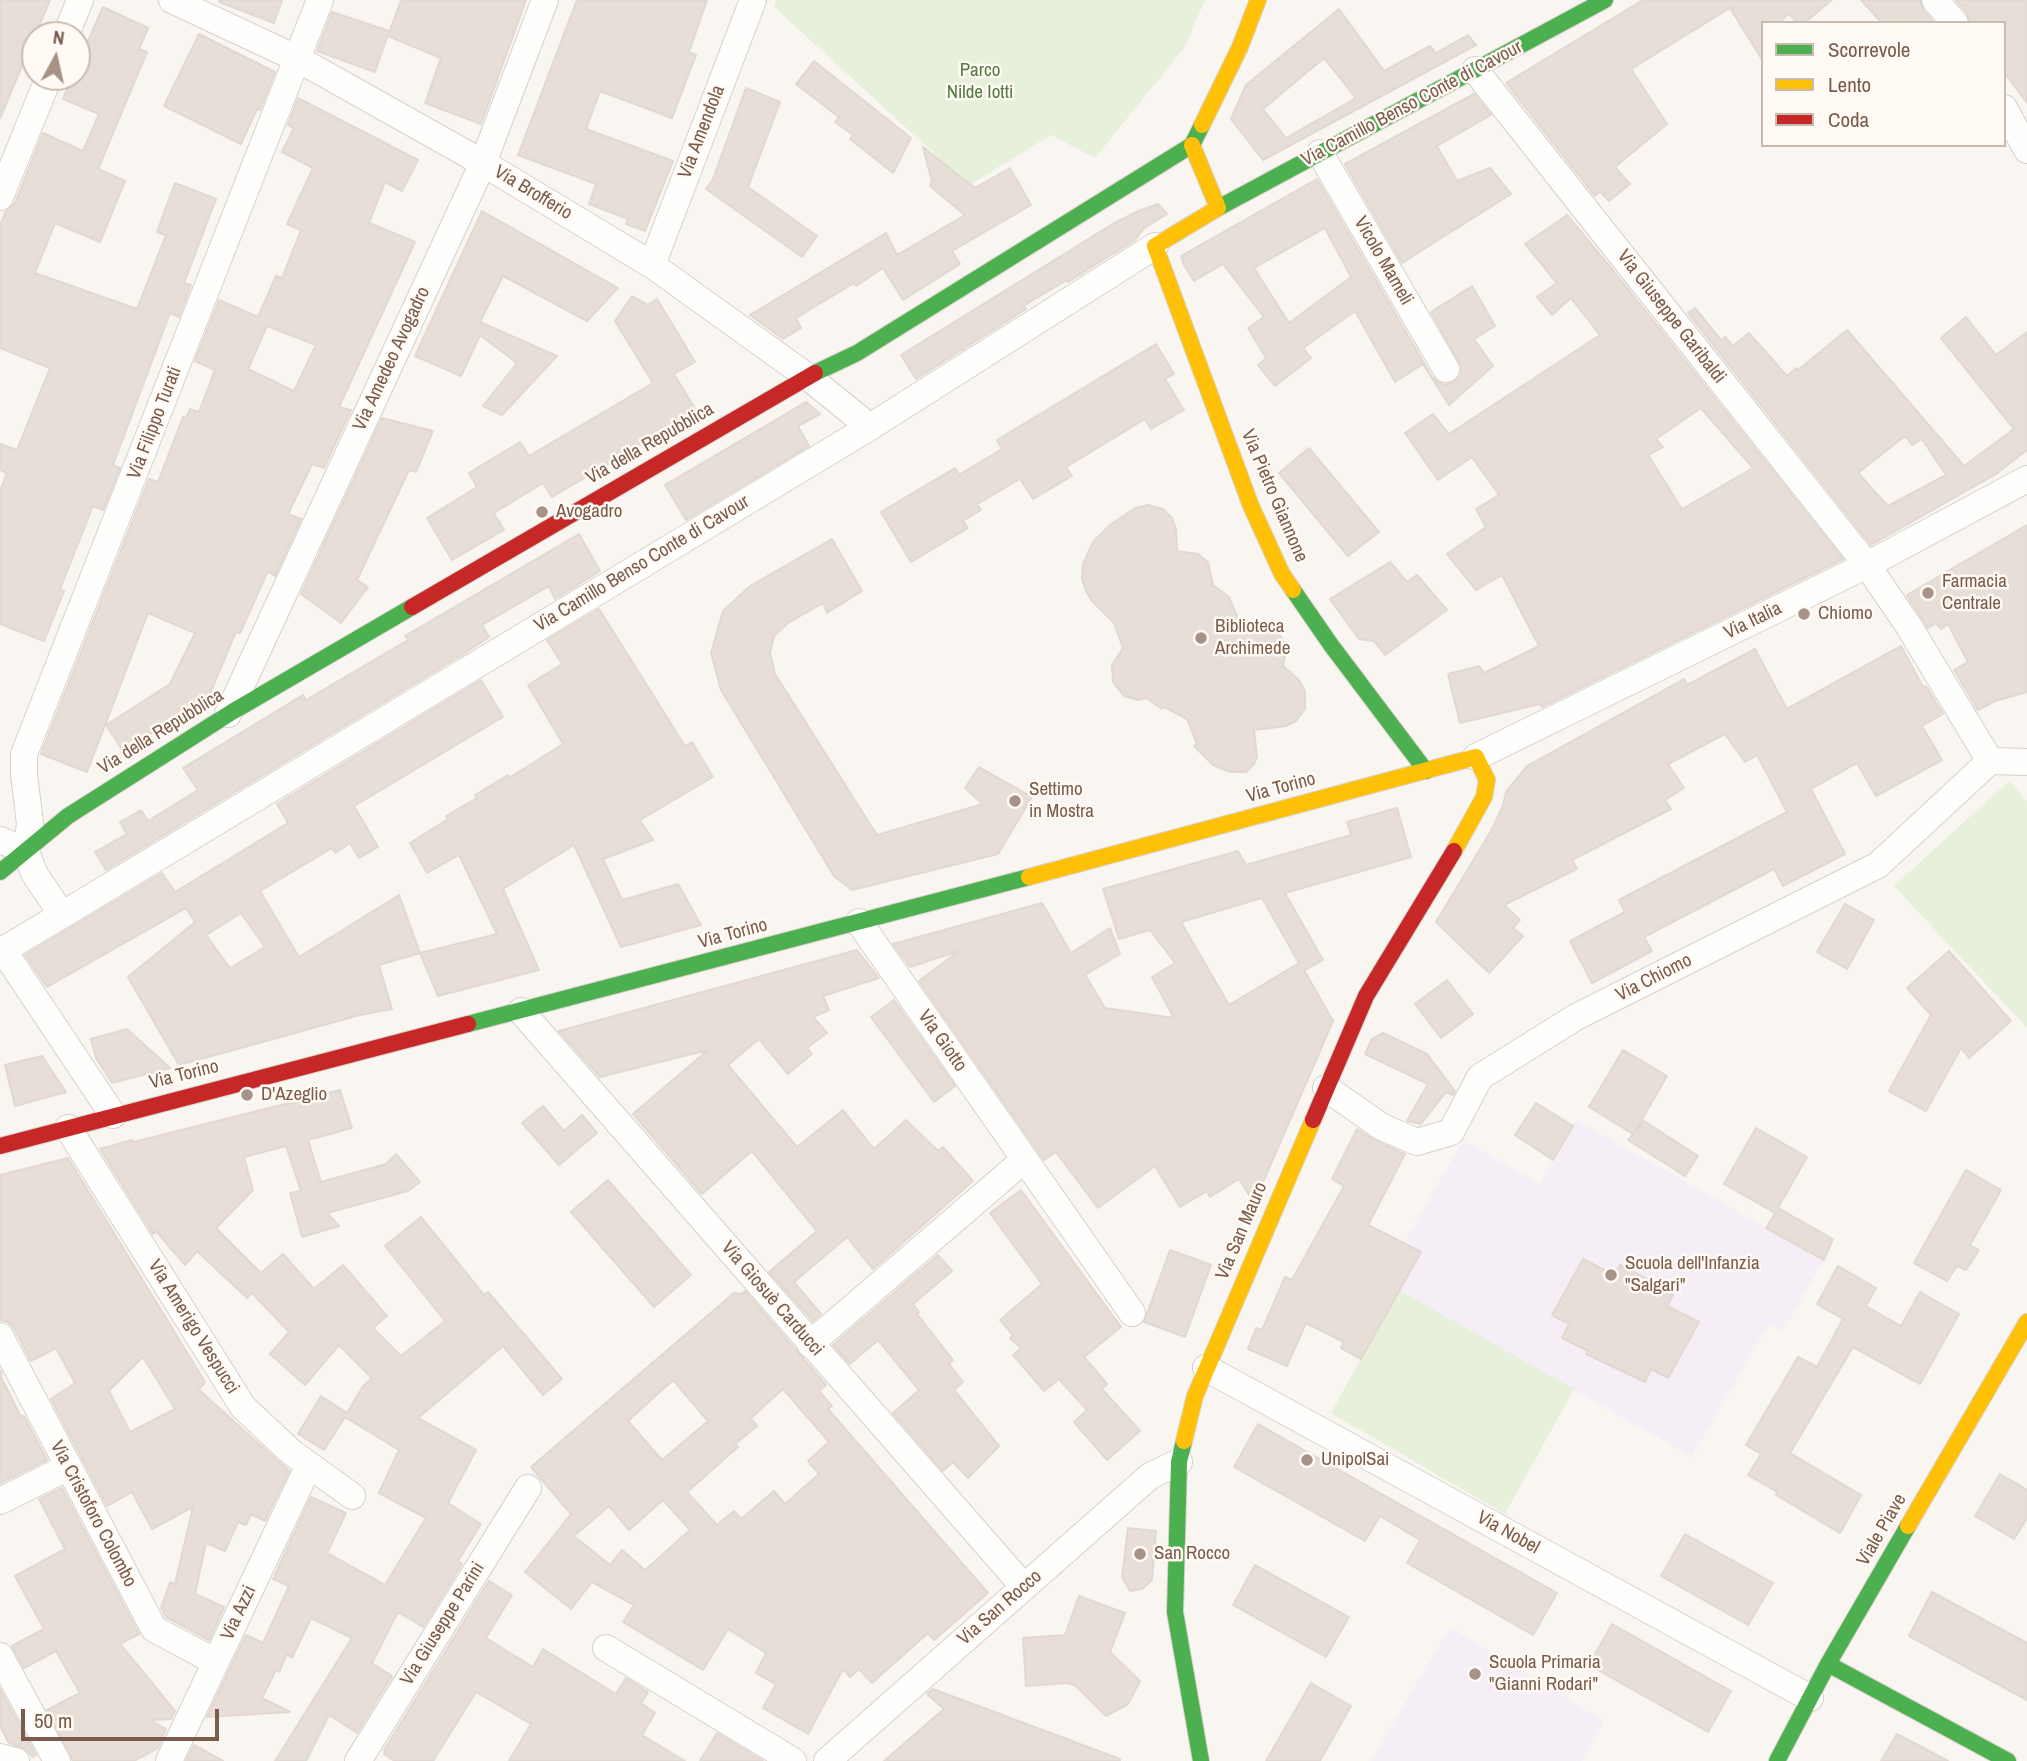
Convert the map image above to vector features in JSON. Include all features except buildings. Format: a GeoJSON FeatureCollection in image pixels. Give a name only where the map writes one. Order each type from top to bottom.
{"type":"FeatureCollection","features":[{"type":"Feature","properties":{"kind":"street"},"geometry":{"type":"LineString","coordinates":[[72,21],[80,0]]}},
{"type":"Feature","properties":{"kind":"street","name":"Via Brofferio"},"geometry":{"type":"LineString","coordinates":[[172,0],[298,59],[483,163],[652,265],[808,377],[870,427]]}},
{"type":"Feature","properties":{"kind":"street","name":"Via Filippo Turati"},"geometry":{"type":"LineString","coordinates":[[26,851],[30,824],[24,754],[320,0]]}},
{"type":"Feature","properties":{"kind":"street","name":"Via Amedeo Avogadro"},"geometry":{"type":"LineString","coordinates":[[229,714],[483,163],[545,0]]}},
{"type":"Feature","properties":{"kind":"street","name":"Via Amendola"},"geometry":{"type":"LineString","coordinates":[[652,265],[753,0]]}},
{"type":"Feature","properties":{"kind":"street"},"geometry":{"type":"LineString","coordinates":[[1219,208],[1192,145],[1240,47],[1258,0]]}},
{"type":"Feature","properties":{"kind":"street","name":"Via Camillo Benso Conte di Cavour"},"geometry":{"type":"LineString","coordinates":[[113,1115],[3,950],[870,427],[1219,208],[1605,0]]}},
{"type":"Feature","properties":{"kind":"street"},"geometry":{"type":"LineString","coordinates":[[1935,0],[1953,21]]}},
{"type":"Feature","properties":{"kind":"street","name":"Via Giuseppe Garibaldi"},"geometry":{"type":"LineString","coordinates":[[1475,70],[1867,565]]}},
{"type":"Feature","properties":{"kind":"street"},"geometry":{"type":"LineString","coordinates":[[0,197],[43,91]]}},
{"type":"Feature","properties":{"kind":"street"},"geometry":{"type":"LineString","coordinates":[[2006,112],[2027,149]]}},
{"type":"Feature","properties":{"kind":"street","name":"Via della Repubblica"},"geometry":{"type":"LineString","coordinates":[[0,872],[68,816],[229,714],[808,377],[856,353],[1192,145]]}},
{"type":"Feature","properties":{"kind":"street","name":"Vicolo Mameli"},"geometry":{"type":"LineString","coordinates":[[1320,153],[1446,369]]}},
{"type":"Feature","properties":{"kind":"street","name":"Via Pietro Giannone"},"geometry":{"type":"LineString","coordinates":[[1155,246],[1251,506],[1282,574],[1331,645],[1426,771]]}},
{"type":"Feature","properties":{"kind":"street","name":"Via Italia"},"geometry":{"type":"LineString","coordinates":[[1476,757],[1867,565],[2027,479]]}},
{"type":"Feature","properties":{"kind":"street"},"geometry":{"type":"LineString","coordinates":[[1867,565],[1908,625],[1990,761],[2027,762]]}},
{"type":"Feature","properties":{"kind":"street","name":"Via Torino"},"geometry":{"type":"LineString","coordinates":[[0,1146],[859,922],[1476,757]]}},
{"type":"Feature","properties":{"kind":"street","name":"Via San Mauro"},"geometry":{"type":"LineString","coordinates":[[1201,1761],[1174,1612],[1179,1462],[1195,1396],[1366,996],[1472,822],[1484,797],[1487,780],[1476,757]]}},
{"type":"Feature","properties":{"kind":"street","name":"Via Chiomo"},"geometry":{"type":"LineString","coordinates":[[1326,1088],[1382,1127],[1417,1142],[1451,1132],[1480,1077],[1576,1017],[1878,865],[1990,761]]}},
{"type":"Feature","properties":{"kind":"street"},"geometry":{"type":"LineString","coordinates":[[0,840],[26,851],[34,873],[62,915]]}},
{"type":"Feature","properties":{"kind":"street","name":"Via Giotto"},"geometry":{"type":"LineString","coordinates":[[859,922],[1132,1313]]}},
{"type":"Feature","properties":{"kind":"street","name":"Via Giosuè Carducci"},"geometry":{"type":"LineString","coordinates":[[521,1011],[1024,1587]]}},
{"type":"Feature","properties":{"kind":"street","name":"Via Amerigo Vespucci"},"geometry":{"type":"LineString","coordinates":[[68,1128],[243,1407],[291,1452],[352,1496]]}},
{"type":"Feature","properties":{"kind":"street"},"geometry":{"type":"LineString","coordinates":[[810,1344],[1024,1160]]}},
{"type":"Feature","properties":{"kind":"street","name":"Viale Piave"},"geometry":{"type":"LineString","coordinates":[[1777,1761],[1828,1664],[2024,1334]]}},
{"type":"Feature","properties":{"kind":"street","name":"Via Cristoforo Colombo"},"geometry":{"type":"LineString","coordinates":[[0,1336],[153,1629],[216,1661]]}},
{"type":"Feature","properties":{"kind":"street","name":"Via Nobel"},"geometry":{"type":"LineString","coordinates":[[1206,1368],[1810,1698]]}},
{"type":"Feature","properties":{"kind":"street","name":"Via San Rocco"},"geometry":{"type":"LineString","coordinates":[[827,1761],[1150,1476],[1179,1462]]}},
{"type":"Feature","properties":{"kind":"street","name":"Via Azzi"},"geometry":{"type":"LineString","coordinates":[[169,1761],[309,1465]]}},
{"type":"Feature","properties":{"kind":"street"},"geometry":{"type":"LineString","coordinates":[[0,1501],[68,1467]]}},
{"type":"Feature","properties":{"kind":"street","name":"Via Giuseppe Parini"},"geometry":{"type":"LineString","coordinates":[[358,1761],[528,1488]]}},
{"type":"Feature","properties":{"kind":"street"},"geometry":{"type":"LineString","coordinates":[[606,1648],[793,1761]]}},
{"type":"Feature","properties":{"kind":"street"},"geometry":{"type":"LineString","coordinates":[[0,1656],[57,1761]]}},
{"type":"Feature","properties":{"kind":"street"},"geometry":{"type":"LineString","coordinates":[[1828,1664],[2008,1761]]}},
{"type":"Feature","properties":{"kind":"street"},"geometry":{"type":"LineString","coordinates":[[0,1757],[16,1761]]}},
{"type":"Feature","properties":{"kind":"shaded area","name":"Scuola dell'Infanzia \"Salgari\""},"geometry":{"type":"Polygon","coordinates":[[[1576,1120],[1824,1260],[1783,1331],[1769,1323],[1692,1457],[1399,1290],[1421,1252],[1404,1243],[1463,1140],[1540,1184],[1576,1120]]]}},
{"type":"Feature","properties":{"kind":"shaded area","name":"Scuola Primaria \"Gianni Rodari\""},"geometry":{"type":"Polygon","coordinates":[[[1450,1627],[1604,1721],[1582,1761],[1371,1761],[1450,1627]]]}},
{"type":"Feature","properties":{"kind":"green space","name":"Parco Nilde Iotti"},"geometry":{"type":"Polygon","coordinates":[[[776,0],[1205,0],[1185,47],[1095,158],[1051,135],[969,185],[774,7],[776,0]]]}},
{"type":"Feature","properties":{"kind":"green space"},"geometry":{"type":"Polygon","coordinates":[[[2009,781],[2027,801],[2027,1028],[1894,886],[2009,781]]]}},
{"type":"Feature","properties":{"kind":"green space"},"geometry":{"type":"Polygon","coordinates":[[[1399,1290],[1574,1389],[1505,1514],[1331,1413],[1399,1290]]]}},
{"type":"Feature","properties":{"kind":"traffic: fast"},"geometry":{"type":"LineString","coordinates":[[1218,208],[1605,0]]}},
{"type":"Feature","properties":{"kind":"traffic: fast"},"geometry":{"type":"LineString","coordinates":[[815,373],[857,353],[1192,145],[1202,125]]}},
{"type":"Feature","properties":{"kind":"traffic: fast"},"geometry":{"type":"LineString","coordinates":[[1293,590],[1426,771]]}},
{"type":"Feature","properties":{"kind":"traffic: fast"},"geometry":{"type":"LineString","coordinates":[[0,872],[68,816],[232,712],[412,607]]}},
{"type":"Feature","properties":{"kind":"traffic: fast"},"geometry":{"type":"LineString","coordinates":[[468,1024],[1029,877]]}},
{"type":"Feature","properties":{"kind":"traffic: fast"},"geometry":{"type":"LineString","coordinates":[[1184,1441],[1179,1462],[1175,1612],[1201,1761]]}},
{"type":"Feature","properties":{"kind":"traffic: fast"},"geometry":{"type":"LineString","coordinates":[[1777,1761],[1828,1664],[1908,1526]]}},
{"type":"Feature","properties":{"kind":"traffic: fast"},"geometry":{"type":"LineString","coordinates":[[1828,1664],[2008,1761]]}},
{"type":"Feature","properties":{"kind":"traffic: slow"},"geometry":{"type":"LineString","coordinates":[[1202,125],[1240,47],[1258,0]]}},
{"type":"Feature","properties":{"kind":"traffic: slow"},"geometry":{"type":"LineString","coordinates":[[1192,145],[1218,208],[1155,246],[1251,506],[1282,574],[1293,590]]}},
{"type":"Feature","properties":{"kind":"traffic: slow"},"geometry":{"type":"LineString","coordinates":[[1029,877],[1476,757],[1487,780],[1484,797],[1454,851]]}},
{"type":"Feature","properties":{"kind":"traffic: slow"},"geometry":{"type":"LineString","coordinates":[[1184,1441],[1195,1396],[1313,1120]]}},
{"type":"Feature","properties":{"kind":"traffic: slow"},"geometry":{"type":"LineString","coordinates":[[1908,1526],[2027,1322]]}},
{"type":"Feature","properties":{"kind":"traffic: jam"},"geometry":{"type":"LineString","coordinates":[[412,607],[815,373]]}},
{"type":"Feature","properties":{"kind":"traffic: jam"},"geometry":{"type":"LineString","coordinates":[[1313,1120],[1366,996],[1454,851]]}},
{"type":"Feature","properties":{"kind":"traffic: jam"},"geometry":{"type":"LineString","coordinates":[[0,1146],[468,1024]]}},
{"type":"Feature","properties":{"kind":"place","name":"Avogadro"},"geometry":{"type":"Point","coordinates":[542,512]}},
{"type":"Feature","properties":{"kind":"place","name":"Farmacia Centrale"},"geometry":{"type":"Point","coordinates":[1928,593]}},
{"type":"Feature","properties":{"kind":"place","name":"Chiomo"},"geometry":{"type":"Point","coordinates":[1804,614]}},
{"type":"Feature","properties":{"kind":"place","name":"Biblioteca Archimede"},"geometry":{"type":"Point","coordinates":[1201,638]}},
{"type":"Feature","properties":{"kind":"place","name":"Settimo in Mostra"},"geometry":{"type":"Point","coordinates":[1015,801]}},
{"type":"Feature","properties":{"kind":"place","name":"D'Azeglio"},"geometry":{"type":"Point","coordinates":[247,1095]}},
{"type":"Feature","properties":{"kind":"place","name":"Scuola dell'Infanzia \"Salgari\""},"geometry":{"type":"Point","coordinates":[1611,1275]}},
{"type":"Feature","properties":{"kind":"place","name":"UnipolSai"},"geometry":{"type":"Point","coordinates":[1307,1460]}},
{"type":"Feature","properties":{"kind":"place","name":"San Rocco"},"geometry":{"type":"Point","coordinates":[1140,1554]}},
{"type":"Feature","properties":{"kind":"place","name":"Scuola Primaria \"Gianni Rodari\""},"geometry":{"type":"Point","coordinates":[1475,1674]}}]}
